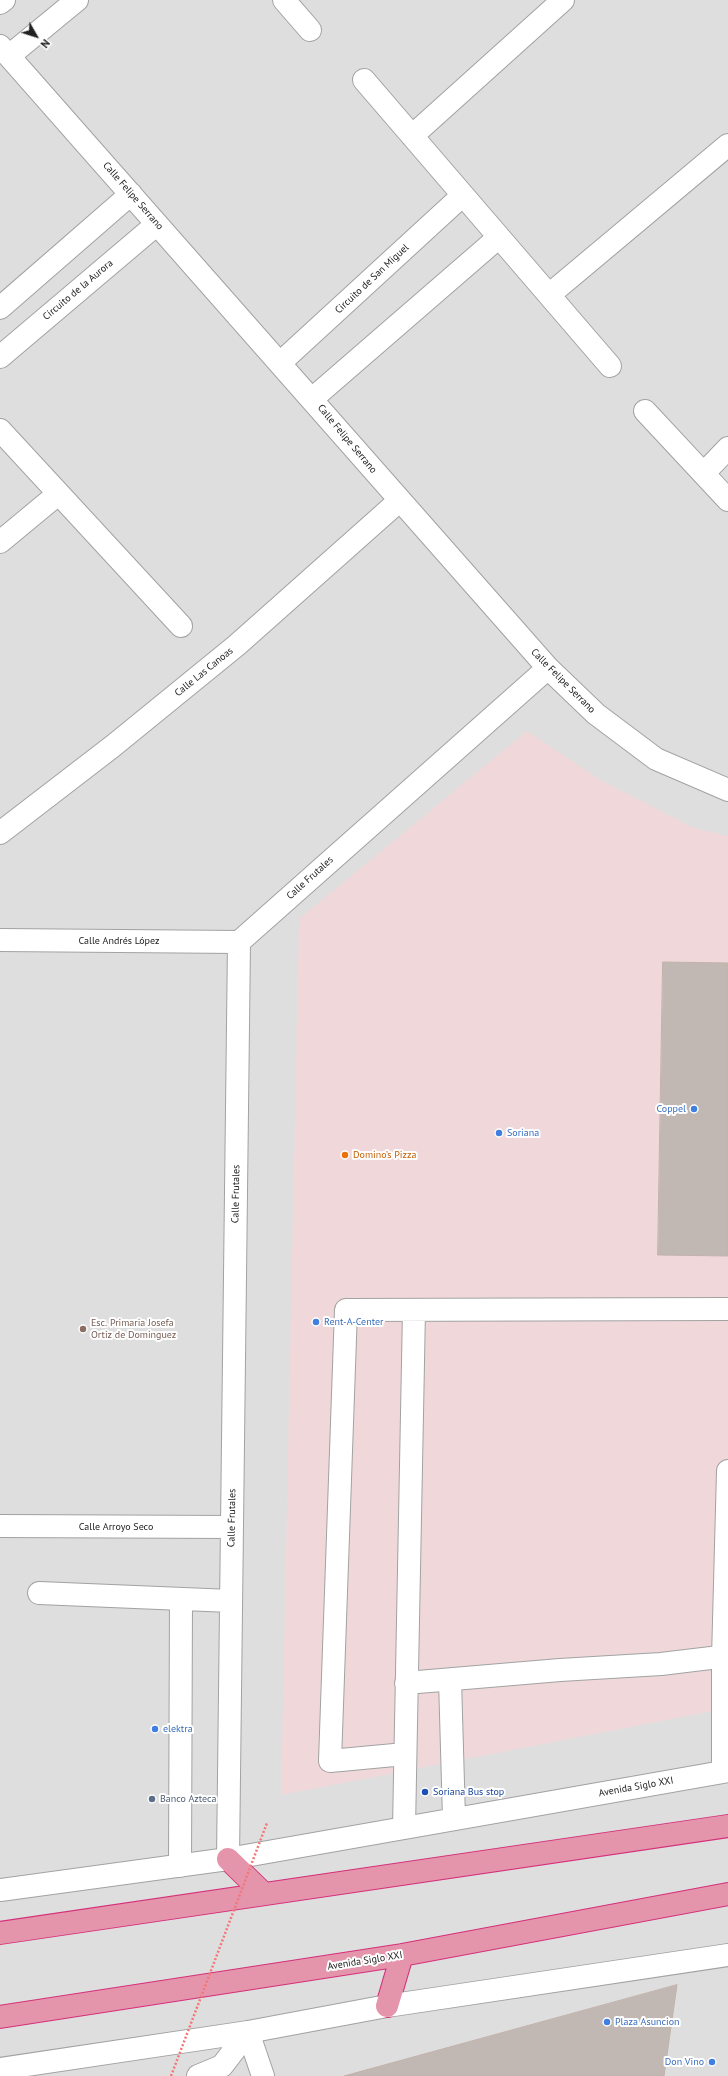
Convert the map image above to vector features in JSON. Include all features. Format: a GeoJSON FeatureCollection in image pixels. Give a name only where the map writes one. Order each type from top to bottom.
{"type":"FeatureCollection","features":[{"type":"Feature","properties":{"kind":"highway"},"geometry":{"type":"LineString","coordinates":[[0,1933],[728,1826]]}},
{"type":"Feature","properties":{"kind":"highway"},"geometry":{"type":"LineString","coordinates":[[228,1859],[264,1894]]}},
{"type":"Feature","properties":{"kind":"highway","name":"Avenida Siglo XXI"},"geometry":{"type":"LineString","coordinates":[[0,2017],[402,1955],[728,1894]]}},
{"type":"Feature","properties":{"kind":"highway"},"geometry":{"type":"LineString","coordinates":[[387,2006],[402,1955]]}},
{"type":"Feature","properties":{"kind":"street"},"geometry":{"type":"LineString","coordinates":[[0,3],[4,0]]}},
{"type":"Feature","properties":{"kind":"street"},"geometry":{"type":"LineString","coordinates":[[5,51],[77,0]]}},
{"type":"Feature","properties":{"kind":"street"},"geometry":{"type":"LineString","coordinates":[[284,0],[310,30]]}},
{"type":"Feature","properties":{"kind":"street"},"geometry":{"type":"LineString","coordinates":[[412,136],[563,0]]}},
{"type":"Feature","properties":{"kind":"street","name":"Calle Felipe Serrano"},"geometry":{"type":"LineString","coordinates":[[5,51],[312,399],[399,501],[548,668],[596,714],[656,759],[728,790]]}},
{"type":"Feature","properties":{"kind":"street"},"geometry":{"type":"LineString","coordinates":[[364,80],[610,366]]}},
{"type":"Feature","properties":{"kind":"street"},"geometry":{"type":"LineString","coordinates":[[549,295],[728,145]]}},
{"type":"Feature","properties":{"kind":"street"},"geometry":{"type":"LineString","coordinates":[[0,308],[131,194]]}},
{"type":"Feature","properties":{"kind":"street","name":"Circuito de San Miguel"},"geometry":{"type":"LineString","coordinates":[[280,364],[463,195]]}},
{"type":"Feature","properties":{"kind":"street","name":"Circuito de la Aurora"},"geometry":{"type":"LineString","coordinates":[[0,357],[157,224]]}},
{"type":"Feature","properties":{"kind":"street"},"geometry":{"type":"LineString","coordinates":[[312,399],[499,237]]}},
{"type":"Feature","properties":{"kind":"street"},"geometry":{"type":"LineString","coordinates":[[645,411],[728,500]]}},
{"type":"Feature","properties":{"kind":"street"},"geometry":{"type":"LineString","coordinates":[[0,430],[181,626]]}},
{"type":"Feature","properties":{"kind":"street"},"geometry":{"type":"LineString","coordinates":[[704,473],[728,448]]}},
{"type":"Feature","properties":{"kind":"street"},"geometry":{"type":"LineString","coordinates":[[0,542],[58,494]]}},
{"type":"Feature","properties":{"kind":"street","name":"Calle Las Canoas"},"geometry":{"type":"LineString","coordinates":[[0,833],[113,746],[237,645],[399,501]]}},
{"type":"Feature","properties":{"kind":"street","name":"Calle Frutales"},"geometry":{"type":"LineString","coordinates":[[228,1859],[239,942],[548,668]]}},
{"type":"Feature","properties":{"kind":"street","name":"Calle Andrés López"},"geometry":{"type":"LineString","coordinates":[[0,940],[239,942]]}},
{"type":"Feature","properties":{"kind":"street"},"geometry":{"type":"LineString","coordinates":[[405,1754],[330,1761],[346,1310],[728,1309]]}},
{"type":"Feature","properties":{"kind":"street"},"geometry":{"type":"LineString","coordinates":[[404,1828],[414,1310]]}},
{"type":"Feature","properties":{"kind":"street"},"geometry":{"type":"LineString","coordinates":[[726,1772],[728,1470]]}},
{"type":"Feature","properties":{"kind":"street","name":"Calle Arroyo Seco"},"geometry":{"type":"LineString","coordinates":[[0,1526],[232,1527]]}},
{"type":"Feature","properties":{"kind":"street"},"geometry":{"type":"LineString","coordinates":[[39,1593],[232,1601]]}},
{"type":"Feature","properties":{"kind":"street"},"geometry":{"type":"LineString","coordinates":[[180,1866],[181,1599]]}},
{"type":"Feature","properties":{"kind":"street"},"geometry":{"type":"LineString","coordinates":[[406,1683],[726,1657]]}},
{"type":"Feature","properties":{"kind":"street"},"geometry":{"type":"LineString","coordinates":[[450,1680],[454,1818]]}},
{"type":"Feature","properties":{"kind":"street","name":"Avenida Siglo XXI"},"geometry":{"type":"LineString","coordinates":[[0,1890],[228,1859],[454,1818],[726,1772]]}},
{"type":"Feature","properties":{"kind":"street"},"geometry":{"type":"LineString","coordinates":[[0,2069],[248,2032],[387,2006],[725,1956]]}},
{"type":"Feature","properties":{"kind":"street"},"geometry":{"type":"LineString","coordinates":[[198,2076],[222,2066],[248,2032]]}},
{"type":"Feature","properties":{"kind":"street"},"geometry":{"type":"LineString","coordinates":[[248,2032],[264,2076]]}},
{"type":"Feature","properties":{"kind":"path"},"geometry":{"type":"LineString","coordinates":[[171,2076],[267,1823]]}},
{"type":"Feature","properties":{"kind":"shaded area"},"geometry":{"type":"Polygon","coordinates":[[[0,0],[728,0],[728,2076],[0,2076],[0,0]]]}},
{"type":"Feature","properties":{"kind":"shaded area"},"geometry":{"type":"Polygon","coordinates":[[[527,731],[602,781],[694,828],[728,836],[728,1708],[281,1795],[299,919],[527,731]]]}},
{"type":"Feature","properties":{"kind":"building","name":"Coppel"},"geometry":{"type":"Polygon","coordinates":[[[663,962],[728,963],[728,1256],[658,1255],[663,962]]]}},
{"type":"Feature","properties":{"kind":"building","name":"Plaza Asuncion"},"geometry":{"type":"Polygon","coordinates":[[[677,1985],[664,2076],[344,2076],[406,2059],[677,1985]]]}},
{"type":"Feature","properties":{"kind":"place","name":"Coppel"},"geometry":{"type":"Point","coordinates":[694,1109]}},
{"type":"Feature","properties":{"kind":"place","name":"Soriana"},"geometry":{"type":"Point","coordinates":[499,1133]}},
{"type":"Feature","properties":{"kind":"place","name":"Domino’s Pizza"},"geometry":{"type":"Point","coordinates":[345,1155]}},
{"type":"Feature","properties":{"kind":"place","name":"Rent-A-Center"},"geometry":{"type":"Point","coordinates":[316,1322]}},
{"type":"Feature","properties":{"kind":"place","name":"Esc. Primaria Josefa Ortiz de Dominguez"},"geometry":{"type":"Point","coordinates":[83,1329]}},
{"type":"Feature","properties":{"kind":"place","name":"elektra"},"geometry":{"type":"Point","coordinates":[155,1729]}},
{"type":"Feature","properties":{"kind":"place","name":"Soriana Bus stop"},"geometry":{"type":"Point","coordinates":[425,1792]}},
{"type":"Feature","properties":{"kind":"place","name":"Banco Azteca"},"geometry":{"type":"Point","coordinates":[152,1799]}},
{"type":"Feature","properties":{"kind":"place","name":"Plaza Asuncion"},"geometry":{"type":"Point","coordinates":[607,2022]}},
{"type":"Feature","properties":{"kind":"place","name":"Don Vino"},"geometry":{"type":"Point","coordinates":[712,2062]}}]}
